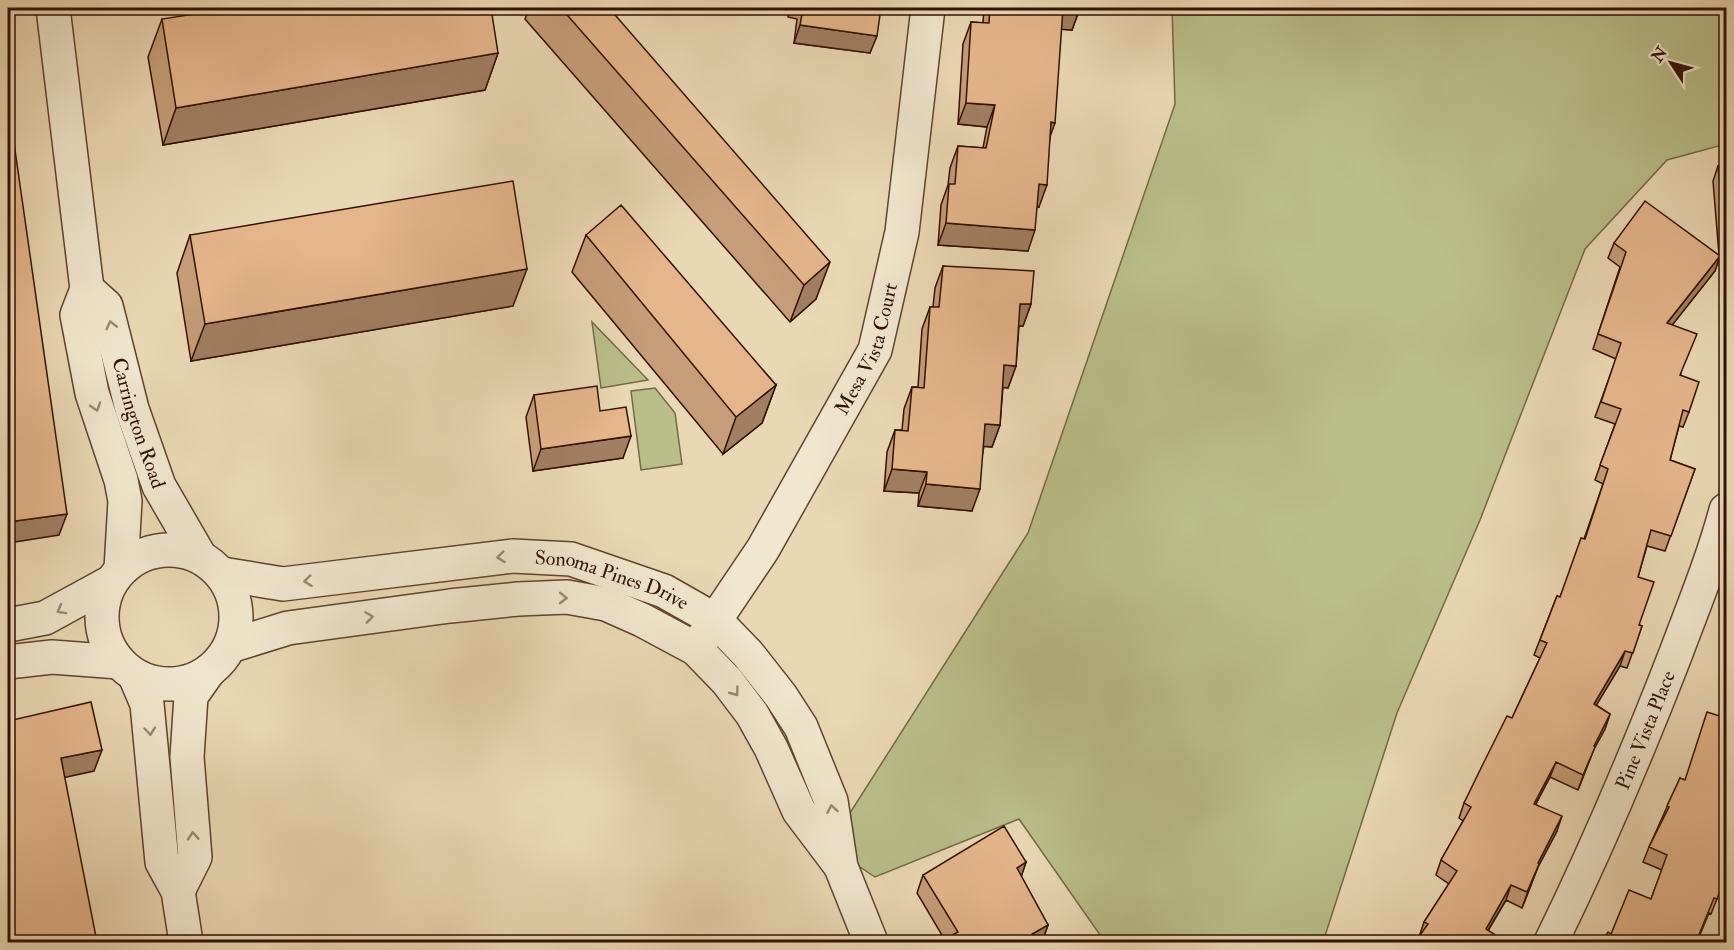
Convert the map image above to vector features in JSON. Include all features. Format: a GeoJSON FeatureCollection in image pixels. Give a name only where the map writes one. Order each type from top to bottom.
{"type":"FeatureCollection","features":[{"type":"Feature","properties":{"kind":"street","name":"Carrington Road"},"geometry":{"type":"LineString","coordinates":[[53,8],[87,289],[77,315],[92,393],[121,480],[125,501],[116,575]]}},
{"type":"Feature","properties":{"kind":"street","name":"Mesa Vista Court"},"geometry":{"type":"LineString","coordinates":[[696,649],[763,549],[875,350],[902,232],[927,8]]}},
{"type":"Feature","properties":{"kind":"street","name":"Carrington Road"},"geometry":{"type":"LineString","coordinates":[[87,289],[106,306],[132,409],[159,486],[210,565]]}},
{"type":"Feature","properties":{"kind":"street","name":"Pine Vista Place"},"geometry":{"type":"LineString","coordinates":[[1551,942],[1602,837],[1647,728],[1716,547],[1726,510]]}},
{"type":"Feature","properties":{"kind":"street"},"geometry":{"type":"LineString","coordinates":[[8,625],[45,618],[116,575],[138,556],[158,549],[178,549],[210,565],[231,591],[236,609],[236,628],[230,646],[191,696],[187,757],[195,857],[178,891]]}},
{"type":"Feature","properties":{"kind":"street","name":"Sonoma Pines Drive"},"geometry":{"type":"LineString","coordinates":[[210,565],[283,584],[513,556],[571,559],[664,591],[715,620],[748,654],[801,727],[831,801],[841,867],[871,942]]}},
{"type":"Feature","properties":{"kind":"street"},"geometry":{"type":"LineString","coordinates":[[116,575],[103,602],[101,624],[107,644],[127,669],[147,704],[162,862],[178,891],[186,942]]}},
{"type":"Feature","properties":{"kind":"street","name":"Sonoma Pines Drive"},"geometry":{"type":"LineString","coordinates":[[230,646],[288,628],[450,606],[567,597],[606,604],[696,649],[727,681],[752,714],[771,748],[799,811],[841,867]]}},
{"type":"Feature","properties":{"kind":"street"},"geometry":{"type":"LineString","coordinates":[[8,662],[52,657],[127,669],[153,683],[172,684],[191,680],[208,672]]}},
{"type":"Feature","properties":{"kind":"green space"},"geometry":{"type":"Polygon","coordinates":[[[1172,8],[1726,8],[1726,144],[1667,160],[1585,249],[1480,520],[1397,713],[1323,942],[1105,942],[1019,819],[875,877],[857,865],[850,813],[1028,533],[1175,104],[1172,8]]]}},
{"type":"Feature","properties":{"kind":"green space"},"geometry":{"type":"Polygon","coordinates":[[[592,322],[648,380],[601,388],[592,322]]]}},
{"type":"Feature","properties":{"kind":"green space"},"geometry":{"type":"Polygon","coordinates":[[[655,388],[675,413],[682,464],[641,470],[631,391],[655,388]]]}},
{"type":"Feature","properties":{"kind":"building"},"geometry":{"type":"Polygon","coordinates":[[[232,8],[491,8],[498,53],[176,108],[162,19],[232,8]]]}},
{"type":"Feature","properties":{"kind":"building"},"geometry":{"type":"Polygon","coordinates":[[[561,8],[609,8],[830,262],[804,285],[561,8]]]}},
{"type":"Feature","properties":{"kind":"building"},"geometry":{"type":"Polygon","coordinates":[[[803,8],[881,8],[877,36],[800,25],[803,8]]]}},
{"type":"Feature","properties":{"kind":"building"},"geometry":{"type":"Polygon","coordinates":[[[990,8],[1063,8],[1055,123],[1051,122],[1047,185],[1039,184],[1035,230],[946,223],[949,184],[955,184],[958,146],[986,148],[995,105],[966,103],[971,22],[989,23],[990,8]]]}},
{"type":"Feature","properties":{"kind":"building"},"geometry":{"type":"Polygon","coordinates":[[[8,101],[67,514],[8,522],[8,101]]]}},
{"type":"Feature","properties":{"kind":"building"},"geometry":{"type":"Polygon","coordinates":[[[1726,165],[1726,255],[1718,166],[1726,165]]]}},
{"type":"Feature","properties":{"kind":"building"},"geometry":{"type":"Polygon","coordinates":[[[513,181],[527,269],[205,324],[190,235],[513,181]]]}},
{"type":"Feature","properties":{"kind":"building"},"geometry":{"type":"Polygon","coordinates":[[[1645,201],[1720,256],[1667,323],[1697,334],[1680,375],[1699,382],[1689,412],[1683,410],[1670,460],[1695,469],[1671,536],[1651,530],[1638,577],[1654,582],[1639,625],[1642,626],[1633,653],[1625,651],[1594,704],[1610,714],[1583,775],[1556,762],[1534,804],[1562,816],[1538,863],[1527,892],[1511,885],[1486,929],[1500,938],[1497,942],[1415,942],[1428,924],[1424,922],[1457,871],[1441,860],[1471,807],[1464,803],[1484,762],[1507,716],[1512,718],[1547,643],[1540,640],[1557,596],[1560,597],[1581,538],[1585,539],[1608,469],[1600,465],[1621,409],[1601,402],[1621,343],[1598,334],[1626,252],[1614,243],[1645,201]]]}},
{"type":"Feature","properties":{"kind":"building"},"geometry":{"type":"Polygon","coordinates":[[[621,205],[776,385],[736,417],[586,235],[621,205]]]}},
{"type":"Feature","properties":{"kind":"building"},"geometry":{"type":"Polygon","coordinates":[[[943,266],[1034,271],[1031,304],[1020,304],[1016,366],[1004,365],[1000,425],[985,424],[980,489],[926,484],[927,472],[892,469],[895,430],[908,431],[912,387],[924,388],[930,307],[939,307],[943,266]]]}},
{"type":"Feature","properties":{"kind":"building"},"geometry":{"type":"Polygon","coordinates":[[[597,386],[600,411],[626,407],[631,436],[541,449],[534,395],[597,386]]]}},
{"type":"Feature","properties":{"kind":"building"},"geometry":{"type":"Polygon","coordinates":[[[91,702],[102,750],[61,758],[97,942],[8,942],[8,721],[91,702]]]}},
{"type":"Feature","properties":{"kind":"building"},"geometry":{"type":"Polygon","coordinates":[[[1707,712],[1726,718],[1726,874],[1717,899],[1714,898],[1696,942],[1602,942],[1608,932],[1611,934],[1629,890],[1651,899],[1667,855],[1649,847],[1669,807],[1667,806],[1680,778],[1685,780],[1707,712]]]}},
{"type":"Feature","properties":{"kind":"building"},"geometry":{"type":"Polygon","coordinates":[[[1004,826],[1026,862],[1017,868],[1048,925],[1032,934],[1042,942],[949,942],[947,938],[958,932],[923,875],[1004,826]]]}}]}
